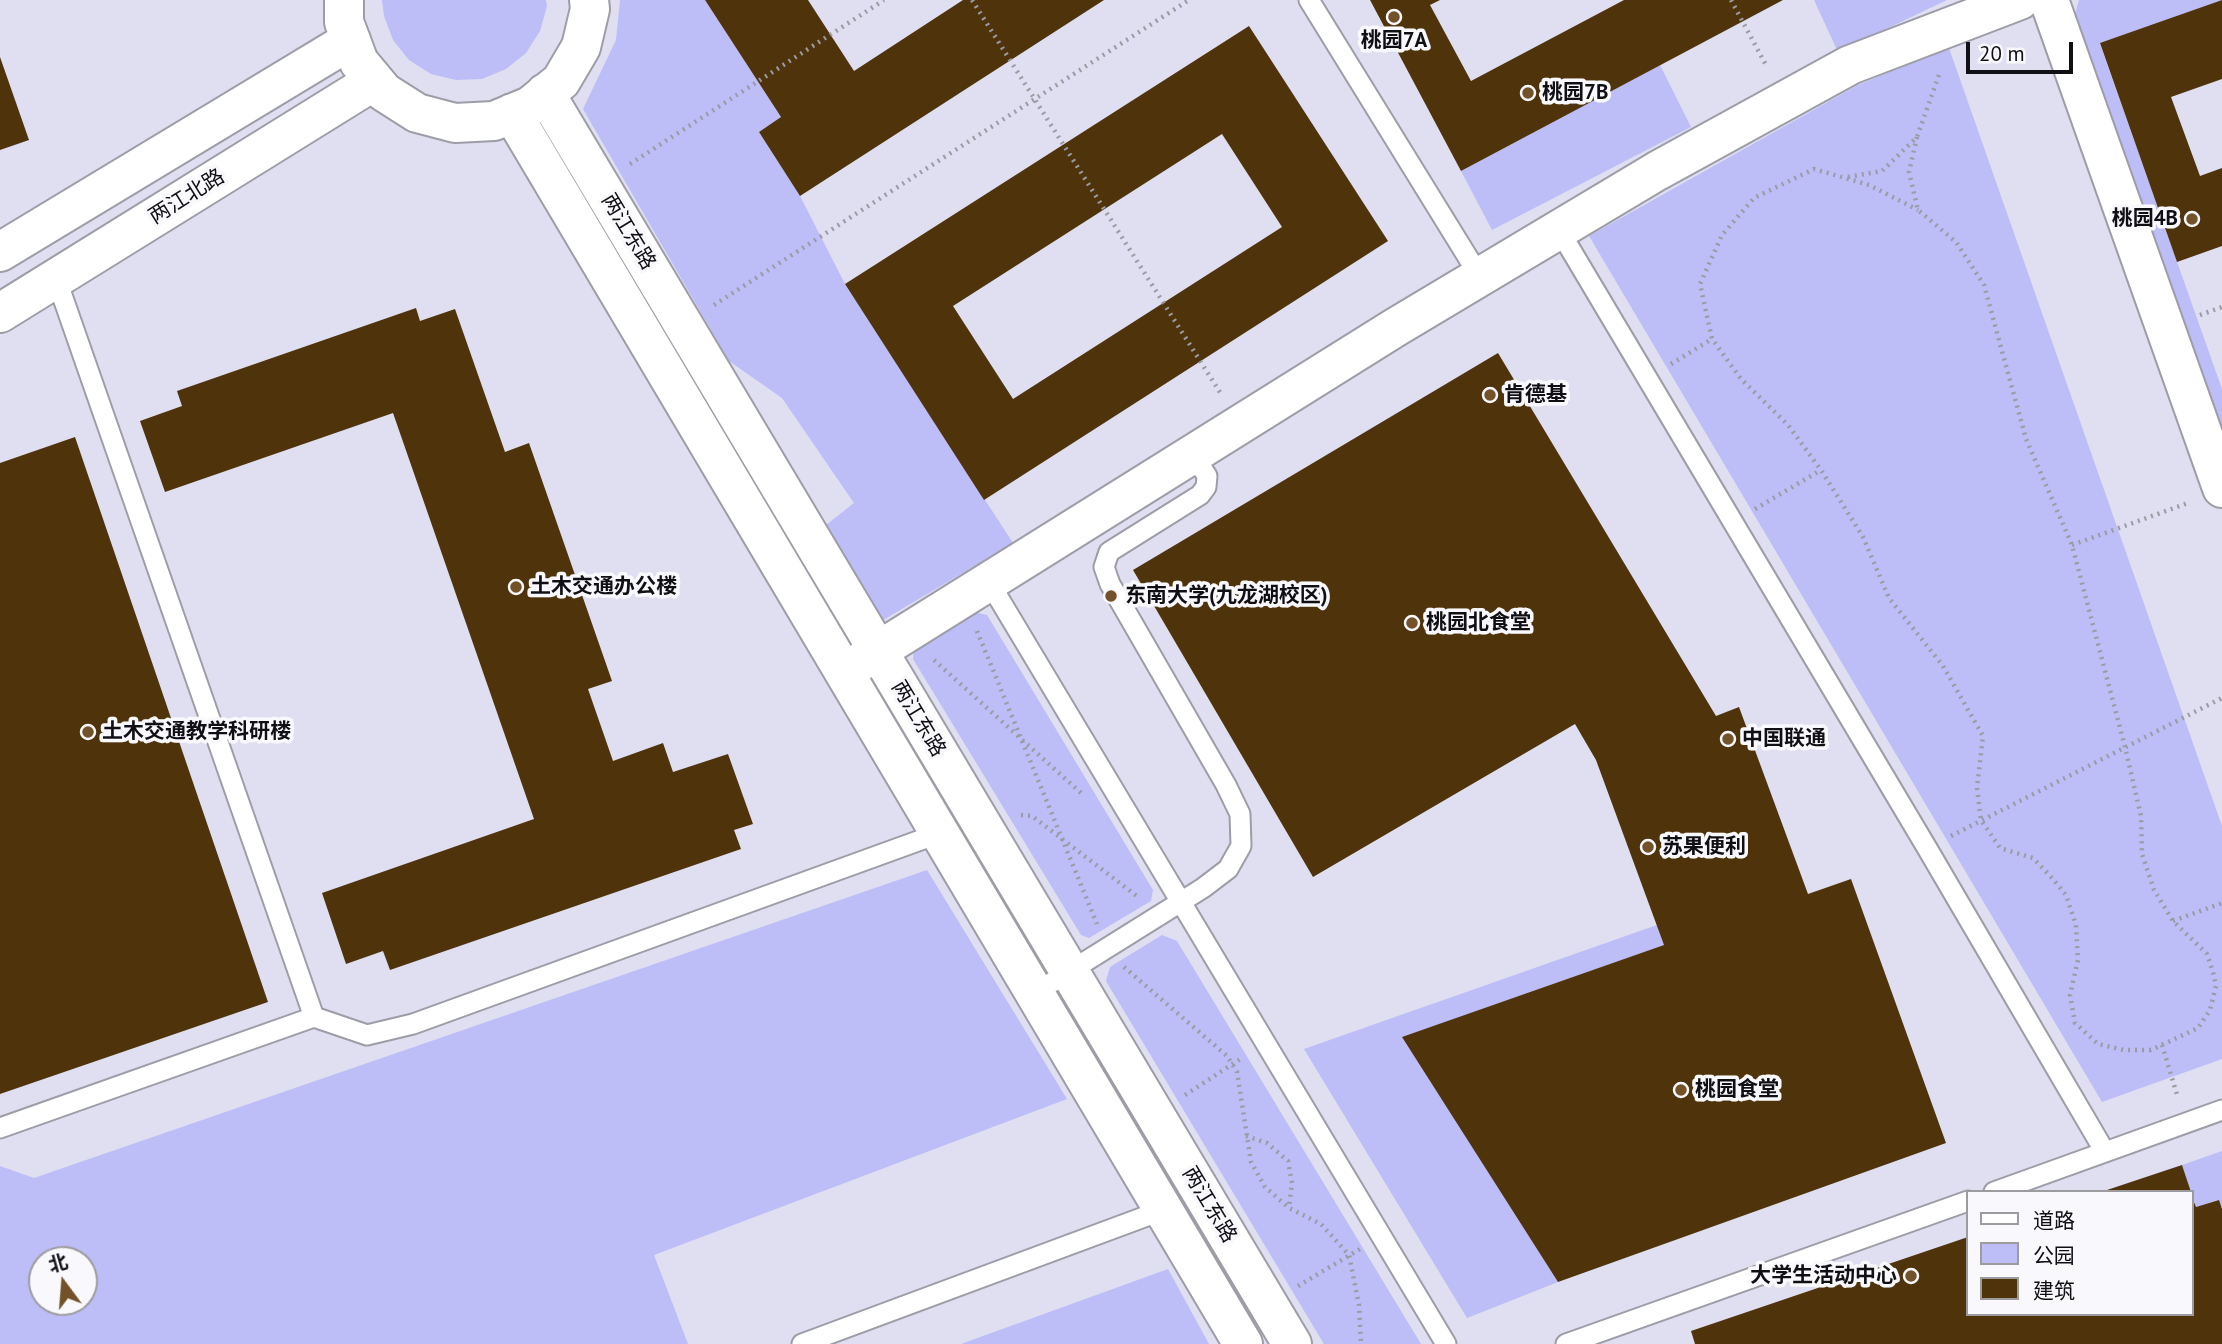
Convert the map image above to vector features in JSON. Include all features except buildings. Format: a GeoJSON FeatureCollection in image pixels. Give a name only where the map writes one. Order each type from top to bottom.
{"type":"FeatureCollection","features":[{"type":"Feature","properties":{"kind":"street"},"geometry":{"type":"LineString","coordinates":[[344,0],[344,22],[359,62],[374,81],[384,92],[417,113],[455,123],[494,121],[530,106],[561,80],[581,47],[590,9],[589,0]]}},
{"type":"Feature","properties":{"kind":"street"},"geometry":{"type":"LineString","coordinates":[[844,673],[1240,424],[1657,171],[1850,65],[2020,0]]}},
{"type":"Feature","properties":{"kind":"street"},"geometry":{"type":"LineString","coordinates":[[2049,0],[2210,494]]}},
{"type":"Feature","properties":{"kind":"street"},"geometry":{"type":"LineString","coordinates":[[0,252],[351,40]]}},
{"type":"Feature","properties":{"kind":"street","name":"两江北路"},"geometry":{"type":"LineString","coordinates":[[0,313],[374,81]]}},
{"type":"Feature","properties":{"kind":"street","name":"两江东路"},"geometry":{"type":"LineString","coordinates":[[545,93],[684,325],[891,643],[978,818],[1292,1344]]}},
{"type":"Feature","properties":{"kind":"street","name":"两江东路"},"geometry":{"type":"LineString","coordinates":[[512,113],[1243,1344]]}},
{"type":"Feature","properties":{"kind":"lane"},"geometry":{"type":"LineString","coordinates":[[1309,0],[1480,277]]}},
{"type":"Feature","properties":{"kind":"lane"},"geometry":{"type":"LineString","coordinates":[[1559,230],[2105,1152]]}},
{"type":"Feature","properties":{"kind":"lane"},"geometry":{"type":"LineString","coordinates":[[56,278],[314,1017]]}},
{"type":"Feature","properties":{"kind":"lane"},"geometry":{"type":"LineString","coordinates":[[1035,993],[1182,902],[1228,869],[1241,846],[1240,814],[1226,785],[1110,584],[1104,567],[1109,552],[1200,495],[1206,488],[1207,476],[1193,454]]}},
{"type":"Feature","properties":{"kind":"lane"},"geometry":{"type":"LineString","coordinates":[[975,590],[1182,902],[1446,1344]]}},
{"type":"Feature","properties":{"kind":"lane"},"geometry":{"type":"LineString","coordinates":[[0,1128],[314,1017],[367,1035],[413,1024],[940,833]]}},
{"type":"Feature","properties":{"kind":"lane"},"geometry":{"type":"LineString","coordinates":[[2000,1190],[2222,1110]]}},
{"type":"Feature","properties":{"kind":"lane"},"geometry":{"type":"LineString","coordinates":[[1566,1344],[1966,1202]]}},
{"type":"Feature","properties":{"kind":"lane"},"geometry":{"type":"LineString","coordinates":[[802,1344],[1163,1210]]}},
{"type":"Feature","properties":{"kind":"path"},"geometry":{"type":"LineString","coordinates":[[600,184],[884,0]]}},
{"type":"Feature","properties":{"kind":"path"},"geometry":{"type":"LineString","coordinates":[[972,0],[1240,424]]}},
{"type":"Feature","properties":{"kind":"path"},"geometry":{"type":"LineString","coordinates":[[684,325],[1189,0]]}},
{"type":"Feature","properties":{"kind":"path"},"geometry":{"type":"LineString","coordinates":[[1731,0],[1785,100]]}},
{"type":"Feature","properties":{"kind":"path"},"geometry":{"type":"LineString","coordinates":[[1919,210],[1909,172],[1917,137],[1959,23]]}},
{"type":"Feature","properties":{"kind":"path"},"geometry":{"type":"LineString","coordinates":[[1844,178],[1882,171],[1917,137]]}},
{"type":"Feature","properties":{"kind":"path"},"geometry":{"type":"LineString","coordinates":[[1814,169],[1844,178],[1869,184],[1919,210],[1956,242],[1984,285],[2026,439],[2072,545],[2141,816],[2142,854],[2154,890],[2173,921],[2207,954],[2216,986],[2210,1010],[2198,1028],[2151,1050],[2124,1050],[2098,1044],[2076,1023],[2070,995],[2078,960],[2076,925],[2066,895],[2033,858],[2000,848],[1981,820],[1977,788],[1983,736],[1943,666],[1889,598],[1863,537],[1821,470],[1788,425],[1741,379],[1712,339],[1700,284],[1723,235],[1754,198],[1814,169]]}},
{"type":"Feature","properties":{"kind":"path"},"geometry":{"type":"LineString","coordinates":[[2196,316],[2222,307]]}},
{"type":"Feature","properties":{"kind":"path"},"geometry":{"type":"LineString","coordinates":[[1647,378],[1712,339]]}},
{"type":"Feature","properties":{"kind":"path"},"geometry":{"type":"LineString","coordinates":[[1733,522],[1821,470]]}},
{"type":"Feature","properties":{"kind":"path"},"geometry":{"type":"LineString","coordinates":[[2072,545],[2210,494]]}},
{"type":"Feature","properties":{"kind":"path"},"geometry":{"type":"LineString","coordinates":[[975,590],[986,649],[1093,916],[1109,947],[1128,971],[1227,1056],[1237,1072],[1251,1162],[1265,1187],[1289,1208],[1321,1224],[1349,1255],[1359,1305],[1361,1344]]}},
{"type":"Feature","properties":{"kind":"path"},"geometry":{"type":"LineString","coordinates":[[891,643],[1022,738],[1091,802]]}},
{"type":"Feature","properties":{"kind":"path"},"geometry":{"type":"LineString","coordinates":[[1927,848],[2222,698]]}},
{"type":"Feature","properties":{"kind":"path"},"geometry":{"type":"LineString","coordinates":[[978,818],[1008,813],[1032,816],[1161,915]]}},
{"type":"Feature","properties":{"kind":"path"},"geometry":{"type":"LineString","coordinates":[[2173,921],[2222,903]]}},
{"type":"Feature","properties":{"kind":"path"},"geometry":{"type":"LineString","coordinates":[[1155,1114],[1266,1043]]}},
{"type":"Feature","properties":{"kind":"path"},"geometry":{"type":"LineString","coordinates":[[2162,1045],[2186,1123]]}},
{"type":"Feature","properties":{"kind":"path"},"geometry":{"type":"LineString","coordinates":[[1245,1135],[1267,1143],[1288,1161],[1292,1183],[1289,1208]]}},
{"type":"Feature","properties":{"kind":"path"},"geometry":{"type":"LineString","coordinates":[[1269,1304],[1382,1236]]}},
{"type":"Feature","properties":{"kind":"shaded area","name":"东南大学(九龙湖校区)"},"geometry":{"type":"Polygon","coordinates":[[[0,0],[2222,0],[2222,1344],[0,1344],[0,0]]]}},
{"type":"Feature","properties":{"kind":"green space"},"geometry":{"type":"Polygon","coordinates":[[[382,0],[546,0],[547,6],[540,31],[526,53],[506,69],[482,79],[456,80],[431,74],[409,60],[393,40],[384,16],[382,0]]]}},
{"type":"Feature","properties":{"kind":"green space"},"geometry":{"type":"Polygon","coordinates":[[[620,0],[705,0],[781,117],[759,132],[800,196],[845,284],[1013,543],[880,622],[821,529],[854,503],[782,398],[729,361],[583,109],[616,40],[620,0]]]}},
{"type":"Feature","properties":{"kind":"green space"},"geometry":{"type":"Polygon","coordinates":[[[1814,0],[1947,0],[1838,52],[1814,0]]]}},
{"type":"Feature","properties":{"kind":"green space"},"geometry":{"type":"Polygon","coordinates":[[[2079,0],[2222,0],[2100,44],[2222,389],[2222,436],[2074,17],[2079,0]]]}},
{"type":"Feature","properties":{"kind":"green space"},"geometry":{"type":"Polygon","coordinates":[[[1949,48],[2222,826],[2222,1059],[2102,1102],[1589,236],[1858,85],[1949,48]]]}},
{"type":"Feature","properties":{"kind":"green space"},"geometry":{"type":"Polygon","coordinates":[[[1660,65],[1691,127],[1492,230],[1461,171],[1660,65]]]}},
{"type":"Feature","properties":{"kind":"green space"},"geometry":{"type":"Polygon","coordinates":[[[974,612],[987,615],[1153,890],[1151,901],[1089,938],[1081,935],[913,659],[914,648],[974,612]]]}},
{"type":"Feature","properties":{"kind":"green space"},"geometry":{"type":"Polygon","coordinates":[[[927,870],[1067,1099],[654,1255],[688,1344],[0,1344],[0,1166],[34,1178],[927,870]]]}},
{"type":"Feature","properties":{"kind":"green space"},"geometry":{"type":"Polygon","coordinates":[[[1657,925],[1664,945],[1403,1037],[1558,1282],[1467,1318],[1304,1049],[1657,925]]]}},
{"type":"Feature","properties":{"kind":"green space"},"geometry":{"type":"Polygon","coordinates":[[[1162,935],[1177,941],[1421,1344],[1324,1344],[1106,981],[1110,967],[1162,935]]]}},
{"type":"Feature","properties":{"kind":"green space"},"geometry":{"type":"Polygon","coordinates":[[[2222,1151],[2222,1209],[2218,1200],[2196,1207],[2194,1190],[2190,1190],[2182,1165],[2222,1151]]]}},
{"type":"Feature","properties":{"kind":"green space"},"geometry":{"type":"Polygon","coordinates":[[[1168,1269],[1209,1344],[961,1344],[1168,1269]]]}},
{"type":"Feature","properties":{"kind":"place","name":"桃园7A"},"geometry":{"type":"Point","coordinates":[1394,17]}},
{"type":"Feature","properties":{"kind":"place","name":"桃园7B"},"geometry":{"type":"Point","coordinates":[1528,93]}},
{"type":"Feature","properties":{"kind":"place","name":"桃园4B"},"geometry":{"type":"Point","coordinates":[2192,219]}},
{"type":"Feature","properties":{"kind":"place","name":"肯德基"},"geometry":{"type":"Point","coordinates":[1490,395]}},
{"type":"Feature","properties":{"kind":"place","name":"土木交通办公楼"},"geometry":{"type":"Point","coordinates":[516,587]}},
{"type":"Feature","properties":{"kind":"place","name":"东南大学(九龙湖校区)"},"geometry":{"type":"Point","coordinates":[1111,596]}},
{"type":"Feature","properties":{"kind":"place","name":"桃园北食堂"},"geometry":{"type":"Point","coordinates":[1412,623]}},
{"type":"Feature","properties":{"kind":"place","name":"土木交通教学科研楼"},"geometry":{"type":"Point","coordinates":[88,732]}},
{"type":"Feature","properties":{"kind":"place","name":"中国联通"},"geometry":{"type":"Point","coordinates":[1728,739]}},
{"type":"Feature","properties":{"kind":"place","name":"苏果便利"},"geometry":{"type":"Point","coordinates":[1648,847]}},
{"type":"Feature","properties":{"kind":"place","name":"桃园食堂"},"geometry":{"type":"Point","coordinates":[1681,1090]}},
{"type":"Feature","properties":{"kind":"place","name":"大学生活动中心"},"geometry":{"type":"Point","coordinates":[1911,1276]}}]}
